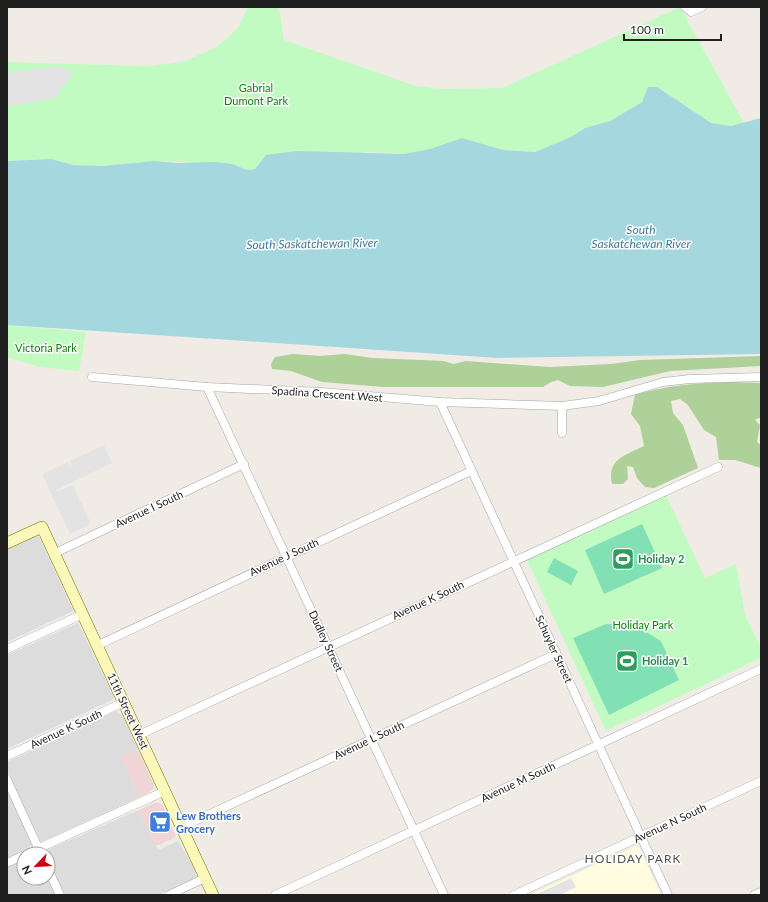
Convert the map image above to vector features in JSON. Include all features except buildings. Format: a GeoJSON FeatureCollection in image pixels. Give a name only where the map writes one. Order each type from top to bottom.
{"type":"FeatureCollection","features":[{"type":"Feature","properties":{"kind":"street"},"geometry":{"type":"LineString","coordinates":[[688,9],[702,7]]}},
{"type":"Feature","properties":{"kind":"street","name":"Spadina Crescent West"},"geometry":{"type":"LineString","coordinates":[[92,377],[207,387],[322,392],[440,402],[562,406],[599,401],[663,382],[690,379],[761,377]]}},
{"type":"Feature","properties":{"kind":"street","name":"Dudley Street"},"geometry":{"type":"LineString","coordinates":[[207,387],[444,895]]}},
{"type":"Feature","properties":{"kind":"street","name":"Schuyler Street"},"geometry":{"type":"LineString","coordinates":[[440,402],[668,895]]}},
{"type":"Feature","properties":{"kind":"street"},"geometry":{"type":"LineString","coordinates":[[562,406],[562,433]]}},
{"type":"Feature","properties":{"kind":"street","name":"Avenue I South"},"geometry":{"type":"LineString","coordinates":[[55,553],[244,464]]}},
{"type":"Feature","properties":{"kind":"street","name":"Avenue K South"},"geometry":{"type":"LineString","coordinates":[[139,735],[718,467]]}},
{"type":"Feature","properties":{"kind":"street","name":"Avenue J South"},"geometry":{"type":"LineString","coordinates":[[98,644],[471,471]]}},
{"type":"Feature","properties":{"kind":"street","name":"11th Street West"},"geometry":{"type":"LineString","coordinates":[[7,543],[42,527],[98,644],[213,895]]}},
{"type":"Feature","properties":{"kind":"street"},"geometry":{"type":"LineString","coordinates":[[7,649],[83,614]]}},
{"type":"Feature","properties":{"kind":"street","name":"Avenue L South"},"geometry":{"type":"LineString","coordinates":[[182,827],[556,654]]}},
{"type":"Feature","properties":{"kind":"street","name":"Avenue M South"},"geometry":{"type":"LineString","coordinates":[[275,895],[761,669]]}},
{"type":"Feature","properties":{"kind":"street","name":"Avenue K South"},"geometry":{"type":"LineString","coordinates":[[7,756],[124,702]]}},
{"type":"Feature","properties":{"kind":"street"},"geometry":{"type":"LineString","coordinates":[[7,780],[38,846]]}},
{"type":"Feature","properties":{"kind":"street","name":"Avenue N South"},"geometry":{"type":"LineString","coordinates":[[514,895],[761,781]]}},
{"type":"Feature","properties":{"kind":"street"},"geometry":{"type":"LineString","coordinates":[[50,846],[165,791]]}},
{"type":"Feature","properties":{"kind":"street"},"geometry":{"type":"LineString","coordinates":[[169,895],[206,878]]}},
{"type":"Feature","properties":{"kind":"street"},"geometry":{"type":"LineString","coordinates":[[754,895],[761,892]]}},
{"type":"Feature","properties":{"kind":"shaded area"},"geometry":{"type":"Polygon","coordinates":[[[55,66],[74,72],[55,98],[10,106],[7,101],[7,73],[55,66]]]}},
{"type":"Feature","properties":{"kind":"shaded area"},"geometry":{"type":"Polygon","coordinates":[[[104,445],[112,463],[56,490],[58,491],[73,485],[90,522],[89,525],[70,534],[42,474],[68,462],[72,467],[70,461],[104,445]]]}},
{"type":"Feature","properties":{"kind":"shaded area"},"geometry":{"type":"Polygon","coordinates":[[[35,535],[40,538],[73,611],[7,642],[7,547],[35,535]]]}},
{"type":"Feature","properties":{"kind":"shaded area"},"geometry":{"type":"Polygon","coordinates":[[[78,623],[114,697],[112,700],[7,749],[7,655],[78,623]]]}},
{"type":"Feature","properties":{"kind":"shaded area"},"geometry":{"type":"Polygon","coordinates":[[[116,711],[123,716],[138,749],[121,757],[140,797],[41,842],[7,770],[7,762],[116,711]]]}},
{"type":"Feature","properties":{"kind":"shaded area"},"geometry":{"type":"Polygon","coordinates":[[[138,749],[154,785],[153,790],[140,797],[121,757],[138,749]]]}},
{"type":"Feature","properties":{"kind":"shaded area"},"geometry":{"type":"Polygon","coordinates":[[[7,790],[32,845],[16,846],[16,853],[7,858],[7,790]]]}},
{"type":"Feature","properties":{"kind":"shaded area"},"geometry":{"type":"Polygon","coordinates":[[[154,803],[160,803],[163,806],[176,837],[156,846],[139,810],[154,803]]]}},
{"type":"Feature","properties":{"kind":"shaded area"},"geometry":{"type":"Polygon","coordinates":[[[139,810],[158,850],[178,841],[195,870],[196,877],[159,895],[65,895],[56,875],[56,846],[139,810]]]}},
{"type":"Feature","properties":{"kind":"shaded area"},"geometry":{"type":"Polygon","coordinates":[[[636,846],[639,847],[661,895],[530,895],[636,846]]]}},
{"type":"Feature","properties":{"kind":"shaded area"},"geometry":{"type":"Polygon","coordinates":[[[16,864],[16,886],[52,886],[56,895],[7,895],[7,868],[16,864]]]}},
{"type":"Feature","properties":{"kind":"shaded area"},"geometry":{"type":"Polygon","coordinates":[[[571,878],[576,887],[560,895],[535,895],[571,878]]]}},
{"type":"Feature","properties":{"kind":"green space","name":"Gabrial Dumont Park"},"geometry":{"type":"Polygon","coordinates":[[[248,7],[279,7],[284,40],[416,86],[443,89],[502,88],[680,7],[744,123],[731,126],[711,123],[657,87],[642,102],[610,121],[585,128],[571,137],[535,152],[503,150],[462,138],[430,149],[404,154],[369,152],[247,170],[232,164],[154,161],[103,166],[73,165],[51,159],[7,161],[7,62],[148,66],[183,62],[218,46],[238,28],[248,7]]]}},
{"type":"Feature","properties":{"kind":"green space","name":"Victoria Park"},"geometry":{"type":"Polygon","coordinates":[[[7,325],[86,332],[79,371],[39,367],[7,357],[7,325]]]}},
{"type":"Feature","properties":{"kind":"green space"},"geometry":{"type":"Polygon","coordinates":[[[293,354],[320,356],[345,354],[372,358],[444,361],[453,364],[466,361],[550,367],[611,364],[640,360],[761,356],[761,366],[670,371],[603,387],[570,386],[558,380],[543,387],[383,387],[322,382],[291,371],[272,369],[271,364],[275,357],[293,354]]]}},
{"type":"Feature","properties":{"kind":"green space"},"geometry":{"type":"Polygon","coordinates":[[[731,382],[761,383],[761,417],[755,420],[760,425],[757,442],[761,445],[761,468],[735,460],[719,460],[716,437],[704,430],[688,405],[680,399],[671,401],[673,413],[683,425],[698,468],[654,488],[645,487],[637,478],[633,467],[627,466],[628,479],[623,484],[612,484],[612,469],[619,459],[644,446],[640,426],[631,414],[635,395],[682,385],[731,382]]]}},
{"type":"Feature","properties":{"kind":"green space","name":"Holiday Park"},"geometry":{"type":"Polygon","coordinates":[[[666,495],[705,578],[736,564],[745,615],[761,648],[761,658],[606,731],[527,560],[666,495]]]}},
{"type":"Feature","properties":{"kind":"green space","name":"Holiday 2"},"geometry":{"type":"Polygon","coordinates":[[[642,524],[662,568],[604,594],[585,550],[642,524]]]}},
{"type":"Feature","properties":{"kind":"green space"},"geometry":{"type":"Polygon","coordinates":[[[554,558],[578,571],[571,585],[547,572],[554,558]]]}},
{"type":"Feature","properties":{"kind":"green space","name":"Holiday 1"},"geometry":{"type":"Polygon","coordinates":[[[606,624],[636,626],[661,641],[679,680],[609,715],[573,638],[606,624]]]}},
{"type":"Feature","properties":{"kind":"water","name":"South Saskatchewan River"},"geometry":{"type":"Polygon","coordinates":[[[648,87],[657,87],[711,123],[731,126],[761,118],[761,354],[498,358],[7,325],[7,161],[51,159],[73,165],[103,166],[154,161],[178,163],[217,162],[232,164],[247,170],[255,169],[266,155],[298,151],[404,154],[430,149],[462,138],[503,150],[535,152],[571,137],[585,128],[610,121],[642,102],[648,87]]]}},
{"type":"Feature","properties":{"kind":"place","name":"Holiday 2"},"geometry":{"type":"Point","coordinates":[623,559]}},
{"type":"Feature","properties":{"kind":"place","name":"Holiday 1"},"geometry":{"type":"Point","coordinates":[627,661]}},
{"type":"Feature","properties":{"kind":"place","name":"Lew Brothers Grocery"},"geometry":{"type":"Point","coordinates":[160,822]}},
{"type":"Feature","properties":{"kind":"district","name":"HOLIDAY PARK"},"geometry":{"type":"Point","coordinates":[633,859]}}]}
